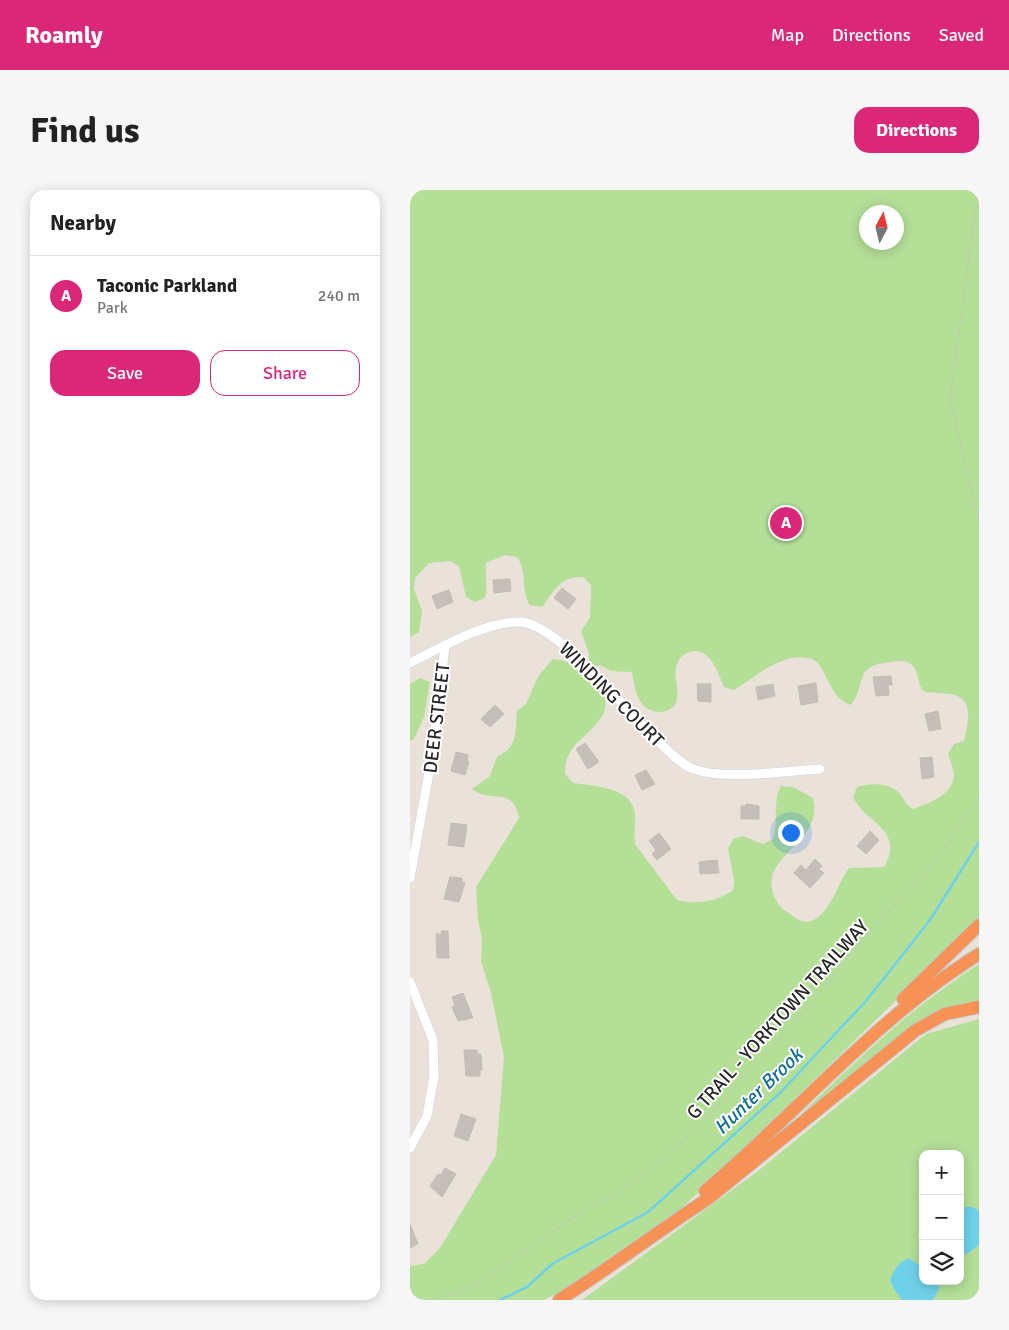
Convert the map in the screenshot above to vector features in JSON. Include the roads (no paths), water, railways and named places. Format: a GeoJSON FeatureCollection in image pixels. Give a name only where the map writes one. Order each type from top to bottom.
{"type":"FeatureCollection","features":[{"type":"Feature","properties":{"kind":"highway"},"geometry":{"type":"LineString","coordinates":[[682,1214],[829,1074],[979,925]]}},
{"type":"Feature","properties":{"kind":"highway"},"geometry":{"type":"LineString","coordinates":[[829,1074],[909,1004],[979,954]]}},
{"type":"Feature","properties":{"kind":"highway"},"geometry":{"type":"LineString","coordinates":[[559,1300],[614,1264],[682,1214],[709,1198],[916,1030],[945,1014],[979,1007]]}},
{"type":"Feature","properties":{"kind":"street","name":"WINDING COURT"},"geometry":{"type":"LineString","coordinates":[[410,662],[445,646],[505,623],[529,623],[552,634],[650,732],[691,768],[723,773],[820,769]]}},
{"type":"Feature","properties":{"kind":"street","name":"DEER STREET"},"geometry":{"type":"LineString","coordinates":[[410,878],[432,756],[445,646]]}},
{"type":"Feature","properties":{"kind":"street"},"geometry":{"type":"LineString","coordinates":[[410,982],[433,1040],[434,1076],[427,1116],[410,1148]]}},
{"type":"Feature","properties":{"kind":"water"},"geometry":{"type":"Polygon","coordinates":[[[964,1207],[973,1207],[979,1211],[979,1245],[967,1254],[964,1254],[964,1207]]]}},
{"type":"Feature","properties":{"kind":"water"},"geometry":{"type":"Polygon","coordinates":[[[909,1258],[919,1265],[919,1285],[939,1285],[940,1287],[933,1300],[902,1300],[895,1291],[890,1280],[899,1264],[909,1258]]]}},
{"type":"Feature","properties":{"kind":"waterway","name":"Hunter Brook"},"geometry":{"type":"LineString","coordinates":[[500,1300],[527,1287],[552,1264],[648,1212],[780,1093],[866,1001],[930,920],[979,842]]}},
{"type":"Feature","properties":{"kind":"place","name":"Taconic Parkland"},"geometry":{"type":"Point","coordinates":[786,523]}}]}
